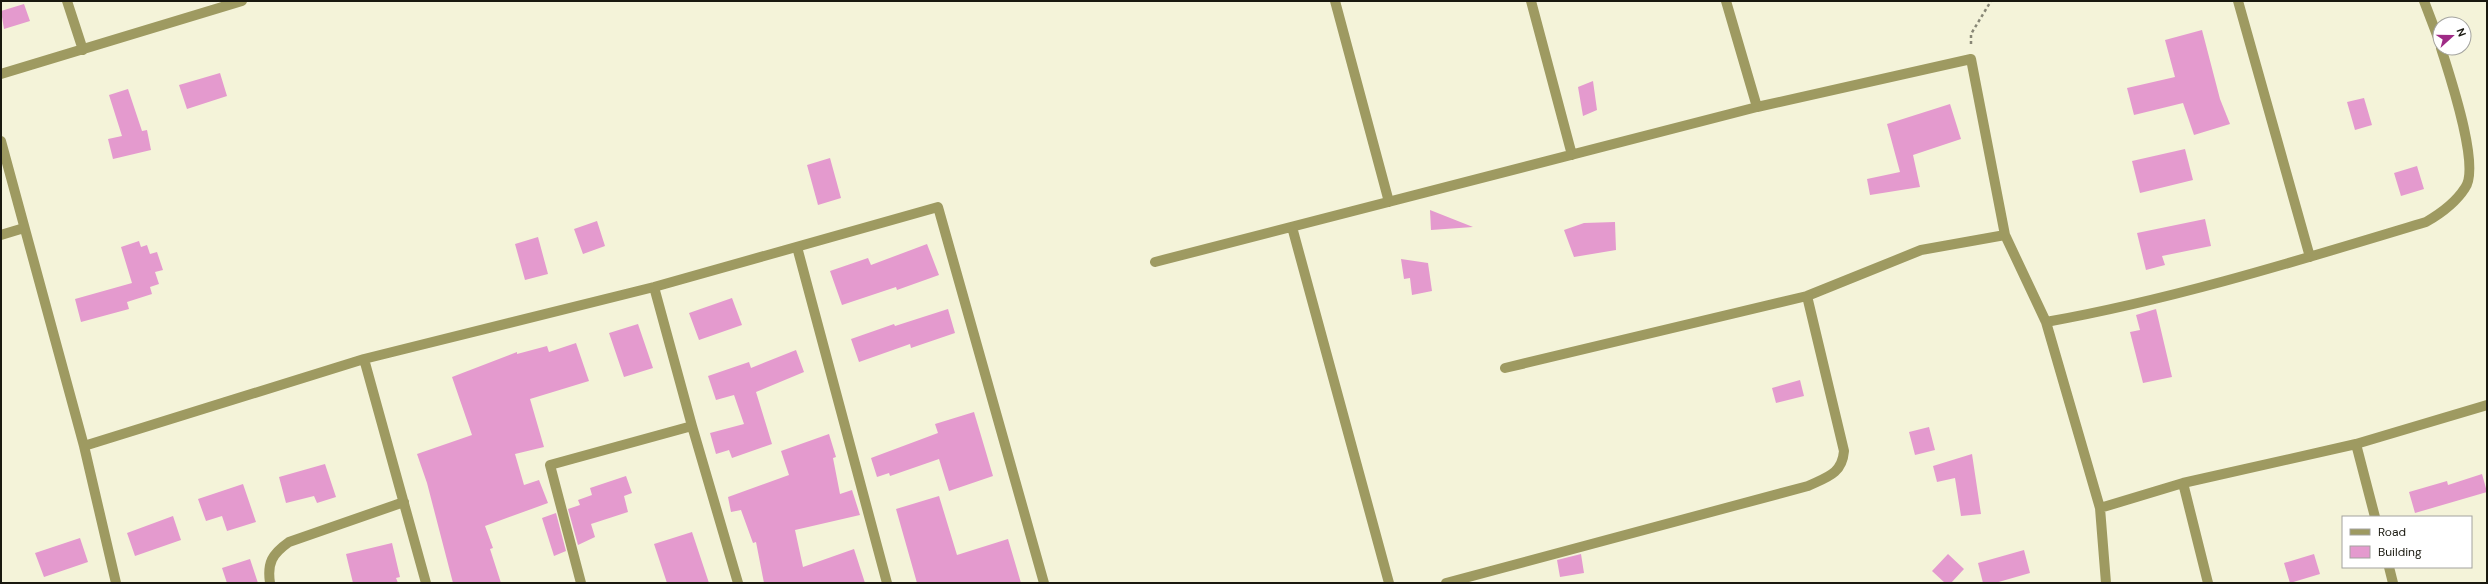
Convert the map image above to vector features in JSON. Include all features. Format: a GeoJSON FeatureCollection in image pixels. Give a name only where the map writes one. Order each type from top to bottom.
{"type":"FeatureCollection","features":[{"type":"Feature","properties":{"kind":"street"},"geometry":{"type":"LineString","coordinates":[[67,1],[83,50]]}},
{"type":"Feature","properties":{"kind":"street"},"geometry":{"type":"LineString","coordinates":[[1,74],[242,1]]}},
{"type":"Feature","properties":{"kind":"street"},"geometry":{"type":"LineString","coordinates":[[1335,1],[1389,202]]}},
{"type":"Feature","properties":{"kind":"street"},"geometry":{"type":"LineString","coordinates":[[1532,1],[1572,155]]}},
{"type":"Feature","properties":{"kind":"street"},"geometry":{"type":"LineString","coordinates":[[1726,1],[1757,107]]}},
{"type":"Feature","properties":{"kind":"street"},"geometry":{"type":"LineString","coordinates":[[2238,1],[2310,257]]}},
{"type":"Feature","properties":{"kind":"street"},"geometry":{"type":"LineString","coordinates":[[2424,1],[2432,22]]}},
{"type":"Feature","properties":{"kind":"street"},"geometry":{"type":"LineString","coordinates":[[2046,322],[2122,308],[2310,257],[2426,222],[2448,207],[2466,188],[2470,175],[2466,133],[2443,56]]}},
{"type":"Feature","properties":{"kind":"street"},"geometry":{"type":"LineString","coordinates":[[1155,262],[1757,107],[1971,59],[2005,235],[2046,322],[2100,508],[2106,583]]}},
{"type":"Feature","properties":{"kind":"street"},"geometry":{"type":"LineString","coordinates":[[1,141],[84,446],[116,583]]}},
{"type":"Feature","properties":{"kind":"street"},"geometry":{"type":"LineString","coordinates":[[84,446],[364,359],[654,287],[938,207],[1044,583]]}},
{"type":"Feature","properties":{"kind":"street"},"geometry":{"type":"LineString","coordinates":[[1292,226],[1389,583]]}},
{"type":"Feature","properties":{"kind":"street"},"geometry":{"type":"LineString","coordinates":[[1,235],[24,228]]}},
{"type":"Feature","properties":{"kind":"street"},"geometry":{"type":"LineString","coordinates":[[1505,368],[1807,296],[1921,250],[2005,235]]}},
{"type":"Feature","properties":{"kind":"street"},"geometry":{"type":"LineString","coordinates":[[797,247],[887,583]]}},
{"type":"Feature","properties":{"kind":"street"},"geometry":{"type":"LineString","coordinates":[[654,287],[692,426],[738,583]]}},
{"type":"Feature","properties":{"kind":"street"},"geometry":{"type":"LineString","coordinates":[[1446,583],[1801,488],[1835,472],[1843,462],[1844,451],[1807,296]]}},
{"type":"Feature","properties":{"kind":"street"},"geometry":{"type":"LineString","coordinates":[[364,359],[426,583]]}},
{"type":"Feature","properties":{"kind":"street"},"geometry":{"type":"LineString","coordinates":[[2100,508],[2182,483],[2356,444],[2487,405]]}},
{"type":"Feature","properties":{"kind":"street"},"geometry":{"type":"LineString","coordinates":[[581,583],[550,465],[692,426]]}},
{"type":"Feature","properties":{"kind":"street"},"geometry":{"type":"LineString","coordinates":[[2356,444],[2375,516]]}},
{"type":"Feature","properties":{"kind":"street"},"geometry":{"type":"LineString","coordinates":[[2182,483],[2208,583]]}},
{"type":"Feature","properties":{"kind":"street"},"geometry":{"type":"LineString","coordinates":[[270,583],[269,561],[276,551],[289,542],[404,502]]}},
{"type":"Feature","properties":{"kind":"street"},"geometry":{"type":"LineString","coordinates":[[2389,568],[2393,583]]}},
{"type":"Feature","properties":{"kind":"path"},"geometry":{"type":"LineString","coordinates":[[1971,59],[1971,34],[1991,1]]}},
{"type":"Feature","properties":{"kind":"building"},"geometry":{"type":"Polygon","coordinates":[[[24,4],[30,21],[4,29],[1,11],[24,4]]]}},
{"type":"Feature","properties":{"kind":"building"},"geometry":{"type":"Polygon","coordinates":[[[2202,30],[2220,99],[2230,124],[2194,135],[2183,103],[2134,115],[2127,88],[2175,77],[2165,40],[2202,30]]]}},
{"type":"Feature","properties":{"kind":"building"},"geometry":{"type":"Polygon","coordinates":[[[220,73],[227,96],[187,109],[179,85],[220,73]]]}},
{"type":"Feature","properties":{"kind":"building"},"geometry":{"type":"Polygon","coordinates":[[[1593,81],[1597,110],[1583,116],[1578,87],[1593,81]]]}},
{"type":"Feature","properties":{"kind":"building"},"geometry":{"type":"Polygon","coordinates":[[[128,89],[142,131],[147,130],[151,150],[113,159],[108,139],[122,136],[109,95],[128,89]]]}},
{"type":"Feature","properties":{"kind":"building"},"geometry":{"type":"Polygon","coordinates":[[[2364,98],[2372,125],[2355,130],[2347,102],[2364,98]]]}},
{"type":"Feature","properties":{"kind":"building"},"geometry":{"type":"Polygon","coordinates":[[[1950,104],[1961,139],[1913,155],[1920,187],[1870,195],[1867,179],[1900,172],[1887,124],[1950,104]]]}},
{"type":"Feature","properties":{"kind":"building"},"geometry":{"type":"Polygon","coordinates":[[[2185,149],[2193,180],[2140,193],[2132,161],[2185,149]]]}},
{"type":"Feature","properties":{"kind":"building"},"geometry":{"type":"Polygon","coordinates":[[[830,158],[841,198],[818,205],[807,165],[830,158]]]}},
{"type":"Feature","properties":{"kind":"building"},"geometry":{"type":"Polygon","coordinates":[[[2417,166],[2424,189],[2401,196],[2394,173],[2417,166]]]}},
{"type":"Feature","properties":{"kind":"building"},"geometry":{"type":"Polygon","coordinates":[[[1430,210],[1473,227],[1431,230],[1430,210]]]}},
{"type":"Feature","properties":{"kind":"building"},"geometry":{"type":"Polygon","coordinates":[[[2205,219],[2211,246],[2162,256],[2165,265],[2146,270],[2137,233],[2205,219]]]}},
{"type":"Feature","properties":{"kind":"building"},"geometry":{"type":"Polygon","coordinates":[[[597,221],[605,246],[583,254],[574,229],[597,221]]]}},
{"type":"Feature","properties":{"kind":"building"},"geometry":{"type":"Polygon","coordinates":[[[1615,222],[1616,250],[1574,257],[1564,230],[1584,223],[1615,222]]]}},
{"type":"Feature","properties":{"kind":"building"},"geometry":{"type":"Polygon","coordinates":[[[538,237],[548,274],[525,280],[515,244],[538,237]]]}},
{"type":"Feature","properties":{"kind":"building"},"geometry":{"type":"Polygon","coordinates":[[[139,241],[141,247],[147,245],[150,254],[157,252],[163,270],[155,272],[159,284],[150,287],[152,294],[127,302],[129,309],[81,322],[75,299],[132,283],[121,247],[139,241]]]}},
{"type":"Feature","properties":{"kind":"building"},"geometry":{"type":"Polygon","coordinates":[[[927,244],[939,275],[897,290],[896,287],[842,305],[830,271],[868,258],[871,265],[927,244]]]}},
{"type":"Feature","properties":{"kind":"building"},"geometry":{"type":"Polygon","coordinates":[[[1401,259],[1428,263],[1432,291],[1412,295],[1410,278],[1404,279],[1401,259]]]}},
{"type":"Feature","properties":{"kind":"building"},"geometry":{"type":"Polygon","coordinates":[[[732,298],[742,325],[699,340],[689,313],[732,298]]]}},
{"type":"Feature","properties":{"kind":"building"},"geometry":{"type":"Polygon","coordinates":[[[948,309],[955,333],[911,348],[910,344],[859,362],[851,339],[894,324],[895,326],[948,309]]]}},
{"type":"Feature","properties":{"kind":"building"},"geometry":{"type":"Polygon","coordinates":[[[2156,309],[2172,377],[2143,383],[2130,332],[2140,330],[2136,315],[2156,309]]]}},
{"type":"Feature","properties":{"kind":"building"},"geometry":{"type":"Polygon","coordinates":[[[638,324],[653,368],[624,377],[609,333],[638,324]]]}},
{"type":"Feature","properties":{"kind":"building"},"geometry":{"type":"Polygon","coordinates":[[[576,343],[589,381],[530,399],[544,447],[515,454],[524,485],[539,480],[548,503],[485,526],[493,548],[490,549],[501,583],[453,583],[427,483],[417,454],[472,435],[452,377],[517,352],[517,354],[547,346],[549,352],[576,343]]]}},
{"type":"Feature","properties":{"kind":"building"},"geometry":{"type":"Polygon","coordinates":[[[796,350],[804,372],[756,392],[772,444],[732,458],[729,450],[716,454],[710,433],[744,424],[734,395],[716,400],[708,376],[749,362],[751,368],[796,350]]]}},
{"type":"Feature","properties":{"kind":"building"},"geometry":{"type":"Polygon","coordinates":[[[1800,380],[1804,396],[1776,403],[1772,388],[1800,380]]]}},
{"type":"Feature","properties":{"kind":"building"},"geometry":{"type":"Polygon","coordinates":[[[974,412],[993,476],[949,491],[939,459],[890,476],[889,473],[877,477],[871,458],[938,433],[935,424],[974,412]]]}},
{"type":"Feature","properties":{"kind":"building"},"geometry":{"type":"Polygon","coordinates":[[[1929,427],[1935,450],[1915,455],[1909,432],[1929,427]]]}},
{"type":"Feature","properties":{"kind":"building"},"geometry":{"type":"Polygon","coordinates":[[[829,434],[836,457],[833,458],[840,494],[852,490],[860,515],[795,530],[803,567],[854,549],[865,583],[764,583],[756,542],[753,543],[741,510],[731,512],[728,497],[789,475],[781,451],[829,434]]]}},
{"type":"Feature","properties":{"kind":"building"},"geometry":{"type":"Polygon","coordinates":[[[1972,454],[1981,514],[1961,516],[1955,478],[1937,482],[1933,466],[1972,454]]]}},
{"type":"Feature","properties":{"kind":"building"},"geometry":{"type":"Polygon","coordinates":[[[325,464],[336,497],[317,503],[314,496],[286,503],[279,477],[325,464]]]}},
{"type":"Feature","properties":{"kind":"building"},"geometry":{"type":"Polygon","coordinates":[[[2482,474],[2487,492],[2415,513],[2409,492],[2447,481],[2448,485],[2482,474]]]}},
{"type":"Feature","properties":{"kind":"building"},"geometry":{"type":"Polygon","coordinates":[[[626,476],[632,493],[624,496],[628,512],[591,524],[595,537],[578,545],[568,509],[580,505],[578,500],[592,495],[590,488],[626,476]]]}},
{"type":"Feature","properties":{"kind":"building"},"geometry":{"type":"Polygon","coordinates":[[[243,484],[256,522],[227,531],[222,516],[206,521],[198,499],[243,484]]]}},
{"type":"Feature","properties":{"kind":"building"},"geometry":{"type":"Polygon","coordinates":[[[939,496],[957,555],[1008,539],[1021,583],[917,583],[896,509],[939,496]]]}},
{"type":"Feature","properties":{"kind":"building"},"geometry":{"type":"Polygon","coordinates":[[[556,513],[566,551],[554,556],[542,518],[556,513]]]}},
{"type":"Feature","properties":{"kind":"building"},"geometry":{"type":"Polygon","coordinates":[[[173,516],[181,540],[135,556],[127,533],[173,516]]]}},
{"type":"Feature","properties":{"kind":"building"},"geometry":{"type":"Polygon","coordinates":[[[692,532],[709,583],[667,583],[654,544],[692,532]]]}},
{"type":"Feature","properties":{"kind":"building"},"geometry":{"type":"Polygon","coordinates":[[[80,538],[88,562],[44,577],[35,553],[80,538]]]}},
{"type":"Feature","properties":{"kind":"building"},"geometry":{"type":"Polygon","coordinates":[[[392,543],[400,577],[396,578],[398,583],[353,583],[346,554],[392,543]]]}},
{"type":"Feature","properties":{"kind":"building"},"geometry":{"type":"Polygon","coordinates":[[[2024,550],[2030,573],[1995,583],[1983,583],[1978,563],[2024,550]]]}},
{"type":"Feature","properties":{"kind":"building"},"geometry":{"type":"Polygon","coordinates":[[[1581,554],[1584,573],[1560,577],[1557,560],[1581,554]]]}},
{"type":"Feature","properties":{"kind":"building"},"geometry":{"type":"Polygon","coordinates":[[[1948,554],[1964,569],[1951,583],[1945,583],[1932,571],[1948,554]]]}},
{"type":"Feature","properties":{"kind":"building"},"geometry":{"type":"Polygon","coordinates":[[[2314,554],[2320,574],[2290,583],[2284,563],[2314,554]]]}},
{"type":"Feature","properties":{"kind":"building"},"geometry":{"type":"Polygon","coordinates":[[[250,559],[258,583],[227,583],[222,568],[250,559]]]}}]}
